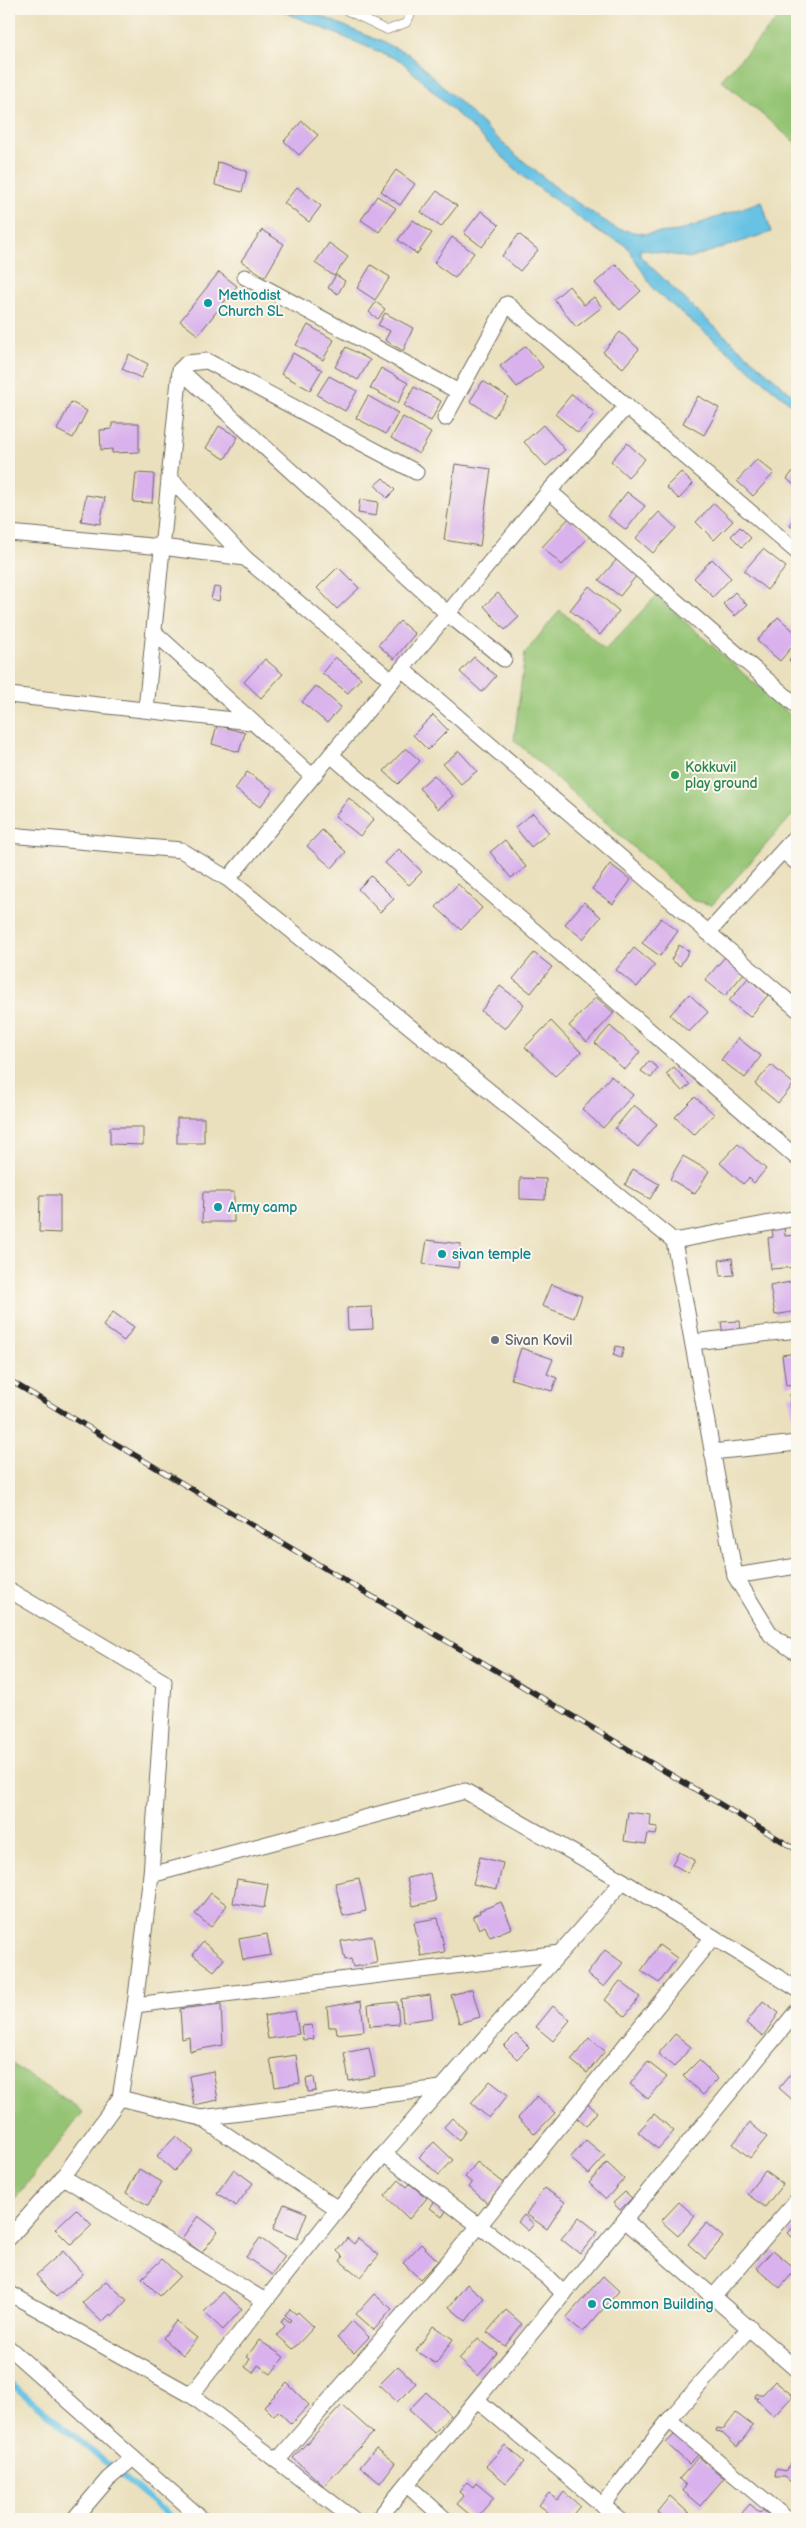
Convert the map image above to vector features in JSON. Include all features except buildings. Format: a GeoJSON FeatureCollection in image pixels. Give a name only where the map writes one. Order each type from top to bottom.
{"type":"FeatureCollection","features":[{"type":"Feature","properties":{"kind":"street"},"geometry":{"type":"LineString","coordinates":[[245,276],[459,392]]}},
{"type":"Feature","properties":{"kind":"street"},"geometry":{"type":"LineString","coordinates":[[445,418],[508,304],[797,552]]}},
{"type":"Feature","properties":{"kind":"street"},"geometry":{"type":"LineString","coordinates":[[146,709],[180,370],[187,363],[207,362],[416,472]]}},
{"type":"Feature","properties":{"kind":"street"},"geometry":{"type":"LineString","coordinates":[[180,370],[448,614],[504,659]]}},
{"type":"Feature","properties":{"kind":"street"},"geometry":{"type":"LineString","coordinates":[[228,879],[548,491],[628,406]]}},
{"type":"Feature","properties":{"kind":"street"},"geometry":{"type":"LineString","coordinates":[[170,476],[245,558],[397,675],[708,932],[797,1009]]}},
{"type":"Feature","properties":{"kind":"street"},"geometry":{"type":"LineString","coordinates":[[548,491],[797,706]]}},
{"type":"Feature","properties":{"kind":"street"},"geometry":{"type":"LineString","coordinates":[[9,532],[162,547],[245,558]]}},
{"type":"Feature","properties":{"kind":"street"},"geometry":{"type":"LineString","coordinates":[[154,632],[312,776]]}},
{"type":"Feature","properties":{"kind":"street"},"geometry":{"type":"LineString","coordinates":[[9,695],[251,722]]}},
{"type":"Feature","properties":{"kind":"street"},"geometry":{"type":"LineString","coordinates":[[331,755],[797,1158]]}},
{"type":"Feature","properties":{"kind":"street"},"geometry":{"type":"LineString","coordinates":[[9,835],[181,850],[228,879],[674,1241],[735,1576],[771,1635],[797,1653]]}},
{"type":"Feature","properties":{"kind":"street"},"geometry":{"type":"LineString","coordinates":[[708,932],[797,835]]}},
{"type":"Feature","properties":{"kind":"street"},"geometry":{"type":"LineString","coordinates":[[783,851],[797,863]]}},
{"type":"Feature","properties":{"kind":"street"},"geometry":{"type":"LineString","coordinates":[[674,1241],[797,1218]]}},
{"type":"Feature","properties":{"kind":"street"},"geometry":{"type":"LineString","coordinates":[[693,1342],[797,1330]]}},
{"type":"Feature","properties":{"kind":"street"},"geometry":{"type":"LineString","coordinates":[[712,1452],[797,1443]]}},
{"type":"Feature","properties":{"kind":"street"},"geometry":{"type":"LineString","coordinates":[[735,1576],[797,1566]]}},
{"type":"Feature","properties":{"kind":"street"},"geometry":{"type":"LineString","coordinates":[[9,1590],[164,1682],[151,1875],[135,2005],[120,2098],[63,2177],[9,2238]]}},
{"type":"Feature","properties":{"kind":"street"},"geometry":{"type":"LineString","coordinates":[[151,1875],[466,1791],[624,1881],[797,1989]]}},
{"type":"Feature","properties":{"kind":"street"},"geometry":{"type":"LineString","coordinates":[[191,2395],[338,2209],[384,2154],[624,1881]]}},
{"type":"Feature","properties":{"kind":"street"},"geometry":{"type":"LineString","coordinates":[[277,2461],[479,2226],[713,1937]]}},
{"type":"Feature","properties":{"kind":"street"},"geometry":{"type":"LineString","coordinates":[[135,2005],[560,1953]]}},
{"type":"Feature","properties":{"kind":"street"},"geometry":{"type":"LineString","coordinates":[[378,2519],[626,2221],[797,2011]]}},
{"type":"Feature","properties":{"kind":"street"},"geometry":{"type":"LineString","coordinates":[[201,2118],[441,2088]]}},
{"type":"Feature","properties":{"kind":"street"},"geometry":{"type":"LineString","coordinates":[[120,2098],[201,2118],[338,2209]]}},
{"type":"Feature","properties":{"kind":"street"},"geometry":{"type":"LineString","coordinates":[[384,2154],[547,2277],[564,2294]]}},
{"type":"Feature","properties":{"kind":"street"},"geometry":{"type":"LineString","coordinates":[[63,2177],[265,2301]]}},
{"type":"Feature","properties":{"kind":"street"},"geometry":{"type":"LineString","coordinates":[[714,2296],[797,2200]]}},
{"type":"Feature","properties":{"kind":"street"},"geometry":{"type":"LineString","coordinates":[[626,2221],[750,2327],[797,2370]]}},
{"type":"Feature","properties":{"kind":"street"},"geometry":{"type":"LineString","coordinates":[[9,2293],[191,2395],[353,2519]]}},
{"type":"Feature","properties":{"kind":"street"},"geometry":{"type":"LineString","coordinates":[[603,2505],[669,2420],[750,2327]]}},
{"type":"Feature","properties":{"kind":"street"},"geometry":{"type":"LineString","coordinates":[[9,2348],[202,2519]]}},
{"type":"Feature","properties":{"kind":"street"},"geometry":{"type":"LineString","coordinates":[[476,2400],[619,2519]]}},
{"type":"Feature","properties":{"kind":"street"},"geometry":{"type":"LineString","coordinates":[[669,2420],[787,2519]]}},
{"type":"Feature","properties":{"kind":"street"},"geometry":{"type":"LineString","coordinates":[[74,2519],[108,2479],[133,2458]]}},
{"type":"Feature","properties":{"kind":"street"},"geometry":{"type":"LineString","coordinates":[[407,2485],[445,2519]]}},
{"type":"Feature","properties":{"kind":"lane"},"geometry":{"type":"LineString","coordinates":[[343,9],[387,30],[406,23],[414,9]]}},
{"type":"Feature","properties":{"kind":"green space"},"geometry":{"type":"Polygon","coordinates":[[[787,9],[797,9],[797,144],[721,80],[787,9]]]}},
{"type":"Feature","properties":{"kind":"green space","name":"Kokkuvil play ground"},"geometry":{"type":"Polygon","coordinates":[[[656,596],[797,721],[797,810],[712,905],[692,900],[514,740],[525,653],[560,610],[605,650],[656,596]]]}},
{"type":"Feature","properties":{"kind":"green space"},"geometry":{"type":"Polygon","coordinates":[[[9,2062],[83,2112],[9,2207],[9,2062]]]}},
{"type":"Feature","properties":{"kind":"water"},"geometry":{"type":"Polygon","coordinates":[[[277,9],[305,9],[409,54],[511,151],[564,194],[617,229],[645,234],[679,231],[762,201],[771,232],[690,258],[640,249],[640,256],[698,312],[797,399],[797,409],[654,290],[626,245],[600,233],[525,178],[401,61],[277,9]]]}},
{"type":"Feature","properties":{"kind":"waterway"},"geometry":{"type":"LineString","coordinates":[[9,2382],[174,2519]]}},
{"type":"Feature","properties":{"kind":"railway"},"geometry":{"type":"LineString","coordinates":[[9,1380],[797,1850]]}},
{"type":"Feature","properties":{"kind":"place","name":"Methodist Church SL"},"geometry":{"type":"Point","coordinates":[208,303]}},
{"type":"Feature","properties":{"kind":"place","name":"Kokkuvil play ground"},"geometry":{"type":"Point","coordinates":[675,775]}},
{"type":"Feature","properties":{"kind":"place","name":"Army camp"},"geometry":{"type":"Point","coordinates":[218,1207]}},
{"type":"Feature","properties":{"kind":"place","name":"sivan temple"},"geometry":{"type":"Point","coordinates":[442,1254]}},
{"type":"Feature","properties":{"kind":"place","name":"Sivan Kovil"},"geometry":{"type":"Point","coordinates":[495,1340]}},
{"type":"Feature","properties":{"kind":"place","name":"Common Building"},"geometry":{"type":"Point","coordinates":[592,2304]}}]}
